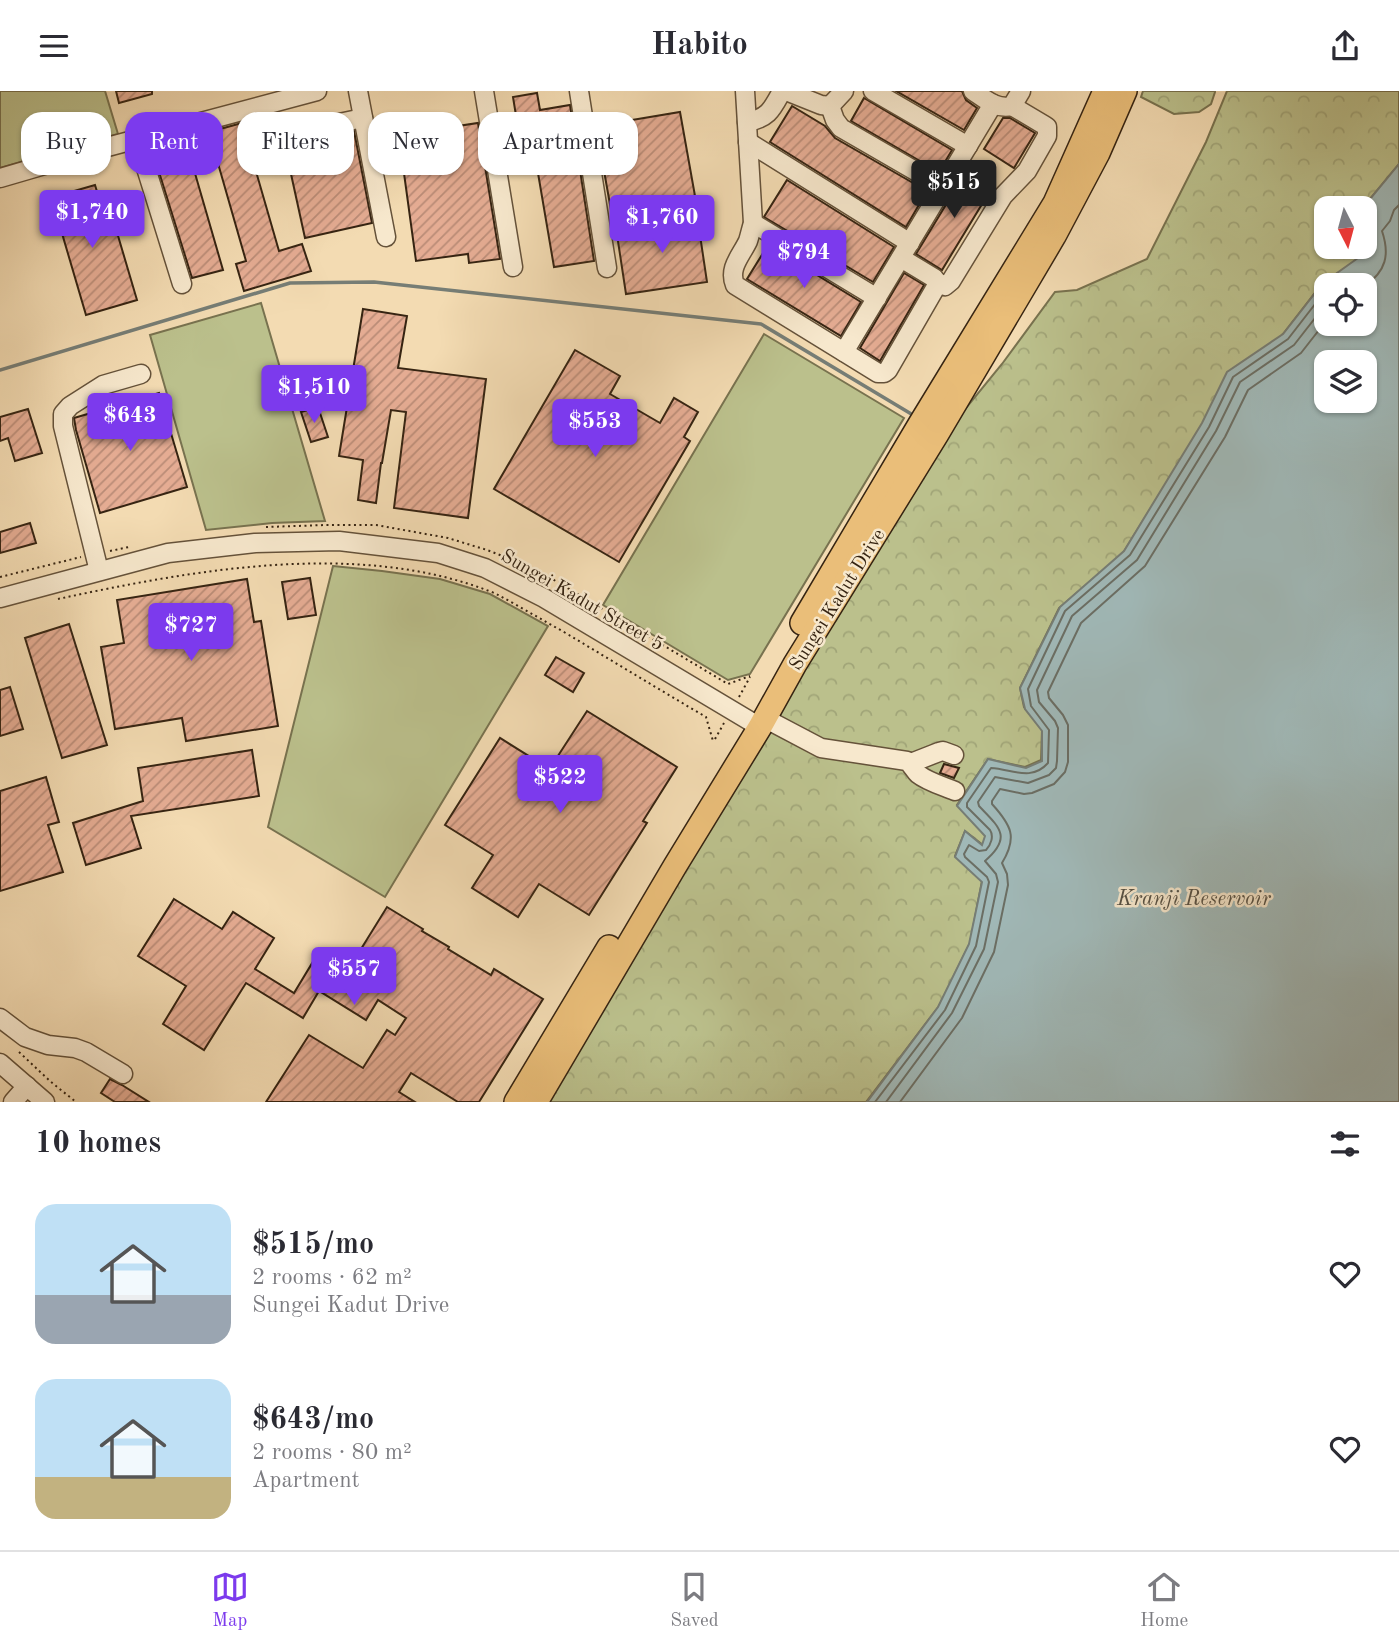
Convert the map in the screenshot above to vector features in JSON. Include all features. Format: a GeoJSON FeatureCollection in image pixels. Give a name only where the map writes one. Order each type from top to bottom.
{"type":"FeatureCollection","features":[{"type":"Feature","properties":{"kind":"main road","name":"Sungei Kadut Drive"},"geometry":{"type":"LineString","coordinates":[[536,1102],[757,721],[920,424],[1055,203],[1105,91]]}},
{"type":"Feature","properties":{"kind":"main road","name":"Sungei Kadut Drive"},"geometry":{"type":"LineString","coordinates":[[516,1102],[795,664],[937,434],[1054,236],[1098,153],[1125,91]]}},
{"type":"Feature","properties":{"kind":"street"},"geometry":{"type":"LineString","coordinates":[[223,116],[317,91]]}},
{"type":"Feature","properties":{"kind":"street"},"geometry":{"type":"LineString","coordinates":[[358,91],[386,237]]}},
{"type":"Feature","properties":{"kind":"street"},"geometry":{"type":"LineString","coordinates":[[484,91],[513,267]]}},
{"type":"Feature","properties":{"kind":"street"},"geometry":{"type":"LineString","coordinates":[[579,91],[607,268]]}},
{"type":"Feature","properties":{"kind":"street"},"geometry":{"type":"LineString","coordinates":[[745,91],[753,223],[748,240],[732,270],[735,285],[878,373],[884,373],[937,282]]}},
{"type":"Feature","properties":{"kind":"street"},"geometry":{"type":"LineString","coordinates":[[747,122],[764,117],[770,112],[784,91],[830,106]]}},
{"type":"Feature","properties":{"kind":"street"},"geometry":{"type":"LineString","coordinates":[[830,106],[844,91]]}},
{"type":"Feature","properties":{"kind":"street"},"geometry":{"type":"LineString","coordinates":[[873,91],[968,146]]}},
{"type":"Feature","properties":{"kind":"street"},"geometry":{"type":"LineString","coordinates":[[748,142],[905,250],[937,282],[945,286],[951,281],[1003,196],[1027,171],[1047,136],[1047,127],[1017,98],[1002,107],[973,91]]}},
{"type":"Feature","properties":{"kind":"street"},"geometry":{"type":"LineString","coordinates":[[844,352],[993,104]]}},
{"type":"Feature","properties":{"kind":"street"},"geometry":{"type":"LineString","coordinates":[[830,106],[841,128],[943,187]]}},
{"type":"Feature","properties":{"kind":"street"},"geometry":{"type":"LineString","coordinates":[[354,120],[363,118]]}},
{"type":"Feature","properties":{"kind":"street"},"geometry":{"type":"LineString","coordinates":[[0,178],[125,142]]}},
{"type":"Feature","properties":{"kind":"street"},"geometry":{"type":"LineString","coordinates":[[148,175],[182,284]]}},
{"type":"Feature","properties":{"kind":"street"},"geometry":{"type":"LineString","coordinates":[[753,223],[877,298]]}},
{"type":"Feature","properties":{"kind":"street"},"geometry":{"type":"LineString","coordinates":[[99,571],[63,426],[63,414],[103,385],[141,374]]}},
{"type":"Feature","properties":{"kind":"street","name":"Sungei Kadut Street 5"},"geometry":{"type":"LineString","coordinates":[[0,598],[168,553],[256,543],[339,541],[438,553],[485,568],[544,598],[757,721],[821,748],[902,759],[911,763]]}},
{"type":"Feature","properties":{"kind":"street"},"geometry":{"type":"LineString","coordinates":[[954,755],[943,751],[911,763],[923,778],[955,791]]}},
{"type":"Feature","properties":{"kind":"street"},"geometry":{"type":"LineString","coordinates":[[0,1018],[25,1037],[48,1045],[86,1052],[123,1074]]}},
{"type":"Feature","properties":{"kind":"street"},"geometry":{"type":"LineString","coordinates":[[0,1063],[45,1102]]}},
{"type":"Feature","properties":{"kind":"street"},"geometry":{"type":"LineString","coordinates":[[13,1102],[27,1086]]}},
{"type":"Feature","properties":{"kind":"path"},"geometry":{"type":"LineString","coordinates":[[260,528],[376,525],[448,538],[523,564],[554,580],[728,684],[750,676]]}},
{"type":"Feature","properties":{"kind":"path"},"geometry":{"type":"LineString","coordinates":[[0,577],[94,553],[133,547]]}},
{"type":"Feature","properties":{"kind":"path"},"geometry":{"type":"LineString","coordinates":[[51,600],[166,578],[303,563],[341,563],[440,576],[491,591],[706,717],[713,741]]}},
{"type":"Feature","properties":{"kind":"path"},"geometry":{"type":"LineString","coordinates":[[19,1051],[76,1102]]}},
{"type":"Feature","properties":{"kind":"green space"},"geometry":{"type":"Polygon","coordinates":[[[0,91],[105,91],[118,134],[111,136],[111,112],[21,112],[21,162],[0,168],[0,91]]]}},
{"type":"Feature","properties":{"kind":"green space"},"geometry":{"type":"Polygon","coordinates":[[[1143,91],[1215,92],[1211,104],[1199,112],[1174,114],[1141,97],[1143,91]]]}},
{"type":"Feature","properties":{"kind":"green space"},"geometry":{"type":"Polygon","coordinates":[[[1227,91],[1399,91],[1399,164],[1372,196],[1314,196],[1314,259],[1358,259],[1338,273],[1314,273],[1314,294],[1283,334],[1204,422],[1123,553],[1059,608],[1020,688],[1024,707],[1042,730],[1041,760],[1025,767],[988,759],[957,805],[986,836],[983,845],[965,831],[955,856],[982,881],[970,943],[939,1006],[866,1102],[547,1102],[904,484],[1002,364],[1055,292],[1077,290],[1147,259],[1206,142],[1227,91]]]}},
{"type":"Feature","properties":{"kind":"green space"},"geometry":{"type":"Polygon","coordinates":[[[261,303],[325,521],[206,530],[150,335],[261,303]]]}},
{"type":"Feature","properties":{"kind":"green space"},"geometry":{"type":"Polygon","coordinates":[[[764,334],[904,418],[750,674],[728,680],[603,605],[764,334]]]}},
{"type":"Feature","properties":{"kind":"green space"},"geometry":{"type":"Polygon","coordinates":[[[333,566],[440,579],[490,594],[548,626],[385,897],[268,827],[333,566]]]}},
{"type":"Feature","properties":{"kind":"water","name":"Kranji Reservoir"},"geometry":{"type":"Polygon","coordinates":[[[1399,164],[1399,1102],[867,1102],[938,1007],[969,944],[982,882],[955,857],[965,831],[982,845],[985,836],[957,806],[988,759],[1026,768],[1042,761],[1042,731],[1025,709],[1020,688],[1060,607],[1124,551],[1202,423],[1227,372],[1283,334],[1314,294],[1314,336],[1377,336],[1377,273],[1337,273],[1357,259],[1377,259],[1377,196],[1372,196],[1399,164]]]}},
{"type":"Feature","properties":{"kind":"building"},"geometry":{"type":"Polygon","coordinates":[[[116,91],[152,91],[152,94],[119,103],[116,91]]]}},
{"type":"Feature","properties":{"kind":"building"},"geometry":{"type":"Polygon","coordinates":[[[896,91],[962,91],[966,100],[977,108],[964,130],[896,91]]]}},
{"type":"Feature","properties":{"kind":"building"},"geometry":{"type":"Polygon","coordinates":[[[537,93],[540,110],[570,105],[571,112],[515,112],[513,97],[537,93]]]}},
{"type":"Feature","properties":{"kind":"building"},"geometry":{"type":"Polygon","coordinates":[[[864,98],[952,150],[939,172],[851,121],[864,98]]]}},
{"type":"Feature","properties":{"kind":"building"},"geometry":{"type":"Polygon","coordinates":[[[792,106],[825,126],[835,138],[927,191],[906,227],[770,142],[792,106]]]}},
{"type":"Feature","properties":{"kind":"building"},"geometry":{"type":"Polygon","coordinates":[[[680,112],[695,196],[611,210],[605,175],[638,175],[638,119],[680,112]]]}},
{"type":"Feature","properties":{"kind":"building"},"geometry":{"type":"Polygon","coordinates":[[[1003,118],[1010,118],[1035,133],[1014,168],[984,149],[1003,118]]]}},
{"type":"Feature","properties":{"kind":"building"},"geometry":{"type":"Polygon","coordinates":[[[478,123],[478,175],[486,175],[500,259],[469,263],[468,254],[416,261],[404,175],[464,175],[464,125],[478,123]]]}},
{"type":"Feature","properties":{"kind":"building"},"geometry":{"type":"Polygon","coordinates":[[[237,124],[237,175],[257,175],[279,251],[302,244],[311,271],[244,291],[236,264],[246,261],[221,175],[223,128],[237,124]]]}},
{"type":"Feature","properties":{"kind":"building"},"geometry":{"type":"Polygon","coordinates":[[[354,131],[372,223],[305,238],[291,175],[354,175],[354,131]]]}},
{"type":"Feature","properties":{"kind":"building"},"geometry":{"type":"Polygon","coordinates":[[[967,170],[993,186],[942,270],[916,254],[967,170]]]}},
{"type":"Feature","properties":{"kind":"building"},"geometry":{"type":"Polygon","coordinates":[[[160,175],[195,175],[223,270],[192,278],[160,175]]]}},
{"type":"Feature","properties":{"kind":"building"},"geometry":{"type":"Polygon","coordinates":[[[538,175],[581,175],[594,261],[554,267],[538,175]]]}},
{"type":"Feature","properties":{"kind":"building"},"geometry":{"type":"Polygon","coordinates":[[[787,180],[894,247],[873,282],[764,217],[787,180]]]}},
{"type":"Feature","properties":{"kind":"building"},"geometry":{"type":"Polygon","coordinates":[[[95,185],[109,231],[116,229],[137,300],[86,315],[61,230],[52,232],[43,200],[95,185]]]}},
{"type":"Feature","properties":{"kind":"building"},"geometry":{"type":"Polygon","coordinates":[[[697,215],[707,282],[626,294],[616,228],[697,215]]]}},
{"type":"Feature","properties":{"kind":"building"},"geometry":{"type":"Polygon","coordinates":[[[768,245],[861,302],[841,336],[747,279],[768,245]]]}},
{"type":"Feature","properties":{"kind":"building"},"geometry":{"type":"Polygon","coordinates":[[[904,273],[924,285],[880,361],[860,348],[904,273]]]}},
{"type":"Feature","properties":{"kind":"building"},"geometry":{"type":"Polygon","coordinates":[[[363,309],[407,316],[398,368],[486,379],[468,518],[394,508],[406,412],[391,410],[376,503],[358,500],[363,460],[339,456],[363,309]]]}},
{"type":"Feature","properties":{"kind":"building"},"geometry":{"type":"Polygon","coordinates":[[[575,350],[620,376],[610,394],[660,423],[674,398],[698,412],[684,437],[690,441],[619,562],[494,489],[575,350]]]}},
{"type":"Feature","properties":{"kind":"building"},"geometry":{"type":"Polygon","coordinates":[[[159,393],[187,487],[100,513],[74,418],[159,393]]]}},
{"type":"Feature","properties":{"kind":"building"},"geometry":{"type":"Polygon","coordinates":[[[318,407],[328,437],[311,442],[301,412],[318,407]]]}},
{"type":"Feature","properties":{"kind":"building"},"geometry":{"type":"Polygon","coordinates":[[[28,409],[42,453],[15,461],[8,438],[0,441],[0,417],[28,409]]]}},
{"type":"Feature","properties":{"kind":"building"},"geometry":{"type":"Polygon","coordinates":[[[30,523],[36,543],[0,553],[0,532],[30,523]]]}},
{"type":"Feature","properties":{"kind":"building"},"geometry":{"type":"Polygon","coordinates":[[[310,578],[316,615],[288,619],[282,582],[310,578]]]}},
{"type":"Feature","properties":{"kind":"building"},"geometry":{"type":"Polygon","coordinates":[[[247,579],[254,622],[261,621],[278,726],[186,741],[182,718],[115,729],[101,647],[124,643],[117,600],[247,579]]]}},
{"type":"Feature","properties":{"kind":"building"},"geometry":{"type":"Polygon","coordinates":[[[69,624],[107,745],[62,758],[25,638],[69,624]]]}},
{"type":"Feature","properties":{"kind":"building"},"geometry":{"type":"Polygon","coordinates":[[[556,657],[584,673],[573,692],[545,675],[556,657]]]}},
{"type":"Feature","properties":{"kind":"building"},"geometry":{"type":"Polygon","coordinates":[[[10,687],[23,729],[0,736],[0,690],[10,687]]]}},
{"type":"Feature","properties":{"kind":"building"},"geometry":{"type":"Polygon","coordinates":[[[587,711],[677,767],[643,821],[647,823],[589,915],[539,884],[518,917],[472,888],[493,855],[445,825],[500,738],[548,768],[587,711]]]}},
{"type":"Feature","properties":{"kind":"building"},"geometry":{"type":"Polygon","coordinates":[[[252,750],[259,796],[131,816],[141,848],[86,865],[73,823],[143,801],[138,768],[252,750]]]}},
{"type":"Feature","properties":{"kind":"building"},"geometry":{"type":"Polygon","coordinates":[[[944,764],[959,768],[954,778],[940,773],[944,764]]]}},
{"type":"Feature","properties":{"kind":"building"},"geometry":{"type":"Polygon","coordinates":[[[46,777],[59,822],[48,825],[63,872],[0,891],[0,791],[46,777]]]}},
{"type":"Feature","properties":{"kind":"building"},"geometry":{"type":"Polygon","coordinates":[[[174,899],[222,929],[233,912],[274,938],[255,969],[294,993],[314,960],[343,978],[387,907],[491,975],[494,969],[543,999],[479,1102],[458,1102],[411,1073],[399,1092],[415,1102],[266,1102],[309,1035],[363,1068],[387,1030],[395,1035],[406,1018],[378,1000],[366,1020],[319,991],[303,1018],[246,983],[204,1050],[163,1024],[186,986],[138,956],[174,899]]]}},
{"type":"Feature","properties":{"kind":"building"},"geometry":{"type":"Polygon","coordinates":[[[110,1079],[149,1102],[115,1102],[101,1093],[110,1079]]]}},
{"type":"Feature","properties":{"kind":"waterway"},"geometry":{"type":"LineString","coordinates":[[0,370],[290,283],[374,282],[761,324],[913,415]]}}]}
